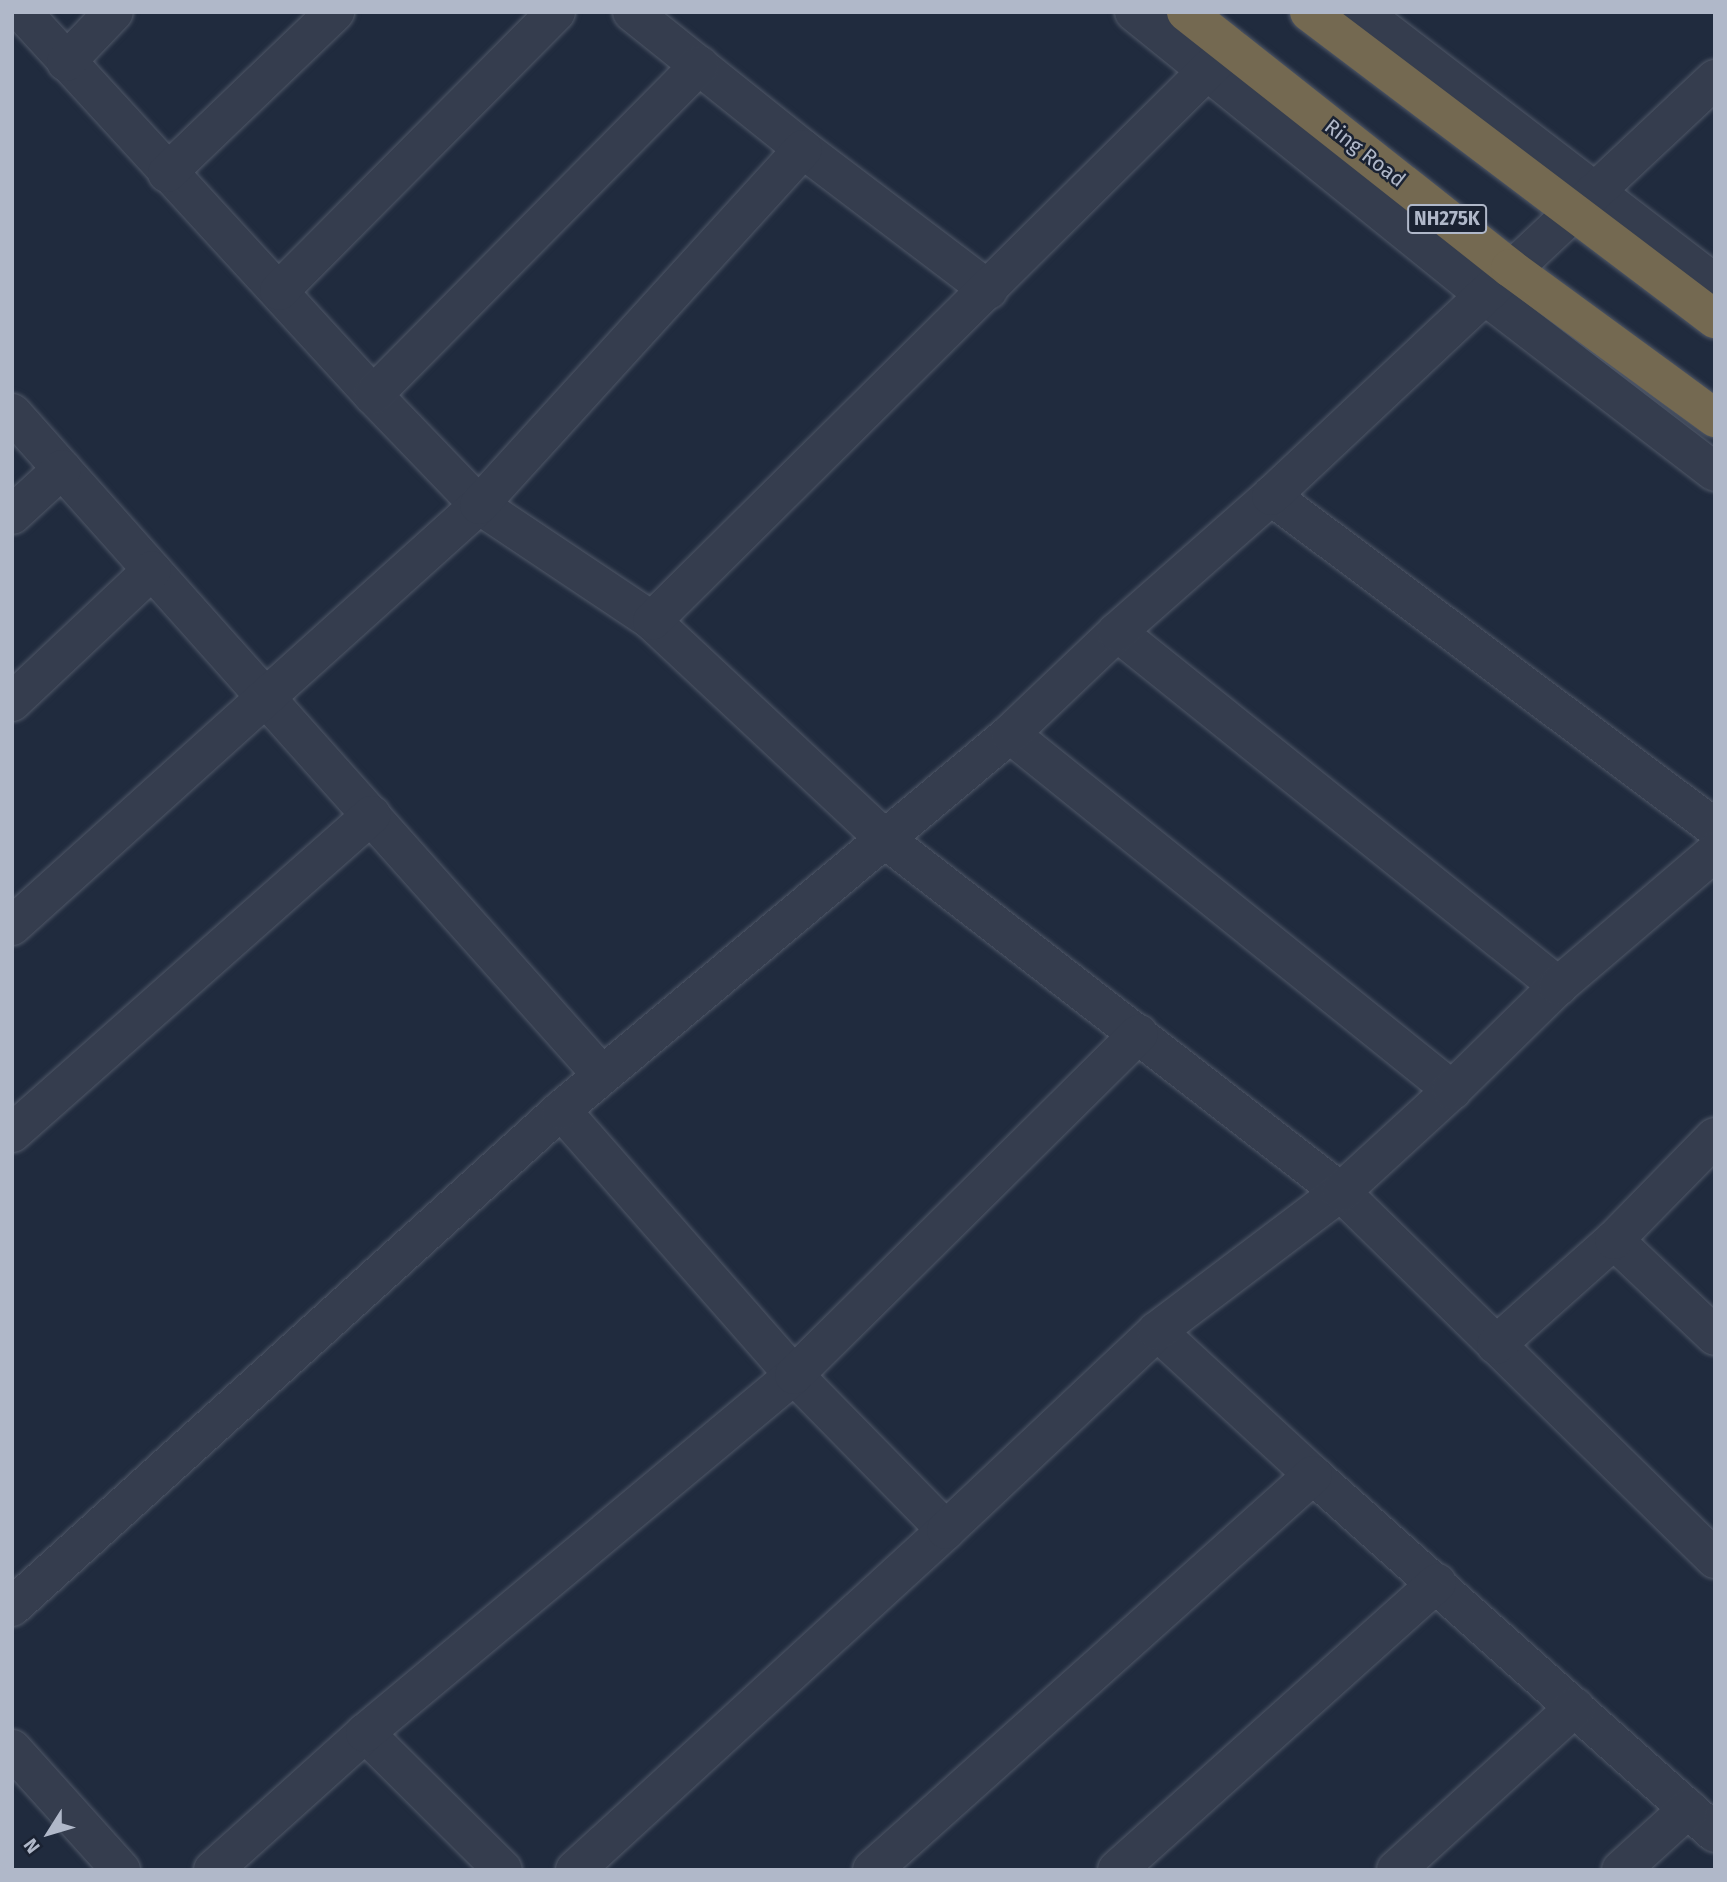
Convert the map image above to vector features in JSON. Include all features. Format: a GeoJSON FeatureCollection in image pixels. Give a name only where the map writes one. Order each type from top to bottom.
{"type":"FeatureCollection","features":[{"type":"Feature","properties":{"kind":"highway","name":"Ring Road"},"geometry":{"type":"LineString","coordinates":[[1185,12],[1219,58],[1497,281],[1715,418]]}},
{"type":"Feature","properties":{"kind":"highway"},"geometry":{"type":"LineString","coordinates":[[1309,12],[1582,201],[1715,319]]}},
{"type":"Feature","properties":{"kind":"street"},"geometry":{"type":"LineString","coordinates":[[22,12],[167,173],[479,505],[652,621],[886,840],[1340,1192],[1715,1559]]}},
{"type":"Feature","properties":{"kind":"street"},"geometry":{"type":"LineString","coordinates":[[66,62],[114,12]]}},
{"type":"Feature","properties":{"kind":"street"},"geometry":{"type":"LineString","coordinates":[[167,173],[335,12]]}},
{"type":"Feature","properties":{"kind":"street"},"geometry":{"type":"LineString","coordinates":[[279,291],[556,12]]}},
{"type":"Feature","properties":{"kind":"street"},"geometry":{"type":"LineString","coordinates":[[632,12],[803,149],[989,290]]}},
{"type":"Feature","properties":{"kind":"street"},"geometry":{"type":"LineString","coordinates":[[652,621],[989,290],[1219,58],[1134,12]]}},
{"type":"Feature","properties":{"kind":"street"},"geometry":{"type":"LineString","coordinates":[[1361,12],[1582,201],[1715,284]]}},
{"type":"Feature","properties":{"kind":"street"},"geometry":{"type":"LineString","coordinates":[[373,395],[699,65]]}},
{"type":"Feature","properties":{"kind":"street"},"geometry":{"type":"LineString","coordinates":[[12,1607],[561,1110],[1010,734],[1116,632],[1271,496],[1582,201],[1715,79]]}},
{"type":"Feature","properties":{"kind":"street"},"geometry":{"type":"LineString","coordinates":[[12,926],[479,505],[803,149]]}},
{"type":"Feature","properties":{"kind":"street"},"geometry":{"type":"LineString","coordinates":[[1497,281],[1715,472]]}},
{"type":"Feature","properties":{"kind":"street"},"geometry":{"type":"LineString","coordinates":[[12,413],[602,1075]]}},
{"type":"Feature","properties":{"kind":"street"},"geometry":{"type":"LineString","coordinates":[[12,514],[62,469]]}},
{"type":"Feature","properties":{"kind":"street"},"geometry":{"type":"LineString","coordinates":[[1271,496],[1715,828]]}},
{"type":"Feature","properties":{"kind":"street"},"geometry":{"type":"LineString","coordinates":[[12,702],[152,570]]}},
{"type":"Feature","properties":{"kind":"street"},"geometry":{"type":"LineString","coordinates":[[1116,632],[1558,986]]}},
{"type":"Feature","properties":{"kind":"street"},"geometry":{"type":"LineString","coordinates":[[1010,734],[1452,1090]]}},
{"type":"Feature","properties":{"kind":"street"},"geometry":{"type":"LineString","coordinates":[[12,1133],[372,815]]}},
{"type":"Feature","properties":{"kind":"street"},"geometry":{"type":"LineString","coordinates":[[575,1870],[946,1530],[1157,1331],[1340,1192],[1452,1090],[1558,986],[1715,852]]}},
{"type":"Feature","properties":{"kind":"street"},"geometry":{"type":"LineString","coordinates":[[214,1870],[365,1733],[793,1375],[1139,1034]]}},
{"type":"Feature","properties":{"kind":"street"},"geometry":{"type":"LineString","coordinates":[[561,1110],[793,1375],[946,1530]]}},
{"type":"Feature","properties":{"kind":"street"},"geometry":{"type":"LineString","coordinates":[[1496,1345],[1614,1240],[1715,1137]]}},
{"type":"Feature","properties":{"kind":"street"},"geometry":{"type":"LineString","coordinates":[[1614,1240],[1715,1335]]}},
{"type":"Feature","properties":{"kind":"street"},"geometry":{"type":"LineString","coordinates":[[1157,1331],[1313,1475],[1702,1821],[1621,1870]]}},
{"type":"Feature","properties":{"kind":"street"},"geometry":{"type":"LineString","coordinates":[[886,1866],[1313,1475]]}},
{"type":"Feature","properties":{"kind":"street"},"geometry":{"type":"LineString","coordinates":[[1117,1870],[1437,1583]]}},
{"type":"Feature","properties":{"kind":"street"},"geometry":{"type":"LineString","coordinates":[[1396,1870],[1575,1707]]}},
{"type":"Feature","properties":{"kind":"street"},"geometry":{"type":"LineString","coordinates":[[365,1733],[503,1870]]}},
{"type":"Feature","properties":{"kind":"street"},"geometry":{"type":"LineString","coordinates":[[12,1749],[121,1870]]}}]}
